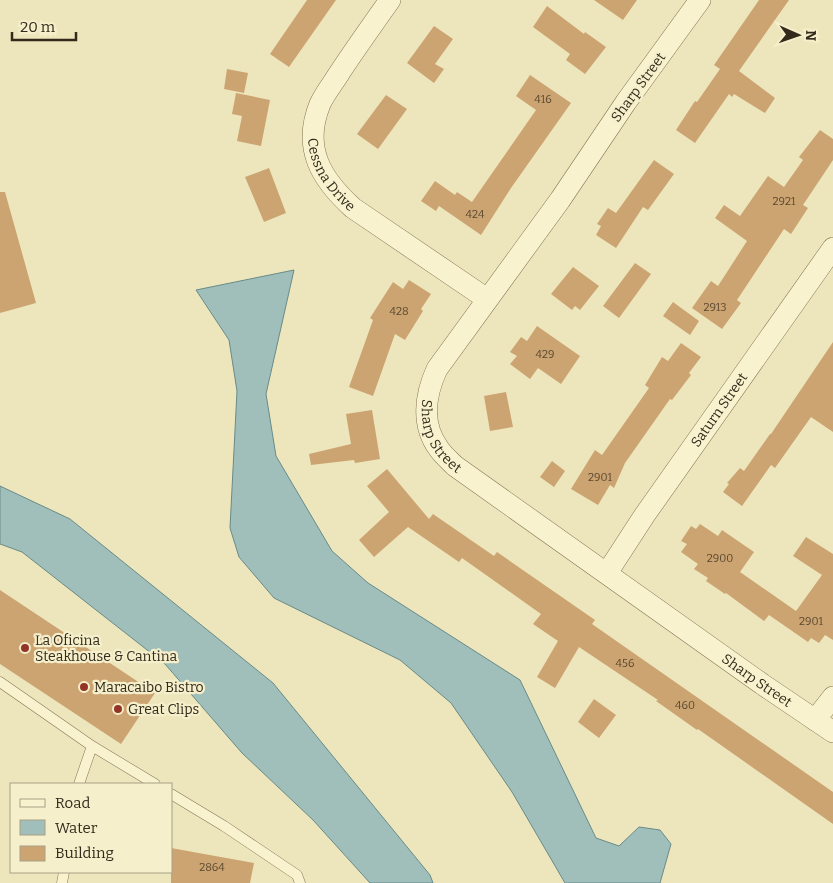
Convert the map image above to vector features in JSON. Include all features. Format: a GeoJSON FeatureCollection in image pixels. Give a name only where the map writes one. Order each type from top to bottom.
{"type":"FeatureCollection","features":[{"type":"Feature","properties":{"kind":"street","name":"Cessna Drive"},"geometry":{"type":"LineString","coordinates":[[390,0],[320,103],[313,126],[313,146],[316,161],[336,192],[353,208],[488,300]]}},
{"type":"Feature","properties":{"kind":"street","name":"Sharp Street"},"geometry":{"type":"LineString","coordinates":[[700,0],[626,102],[560,200],[437,370],[430,383],[426,402],[428,420],[438,448],[455,466],[762,684],[833,732]]}},
{"type":"Feature","properties":{"kind":"street","name":"Saturn Street"},"geometry":{"type":"LineString","coordinates":[[607,574],[644,516],[833,248]]}},
{"type":"Feature","properties":{"kind":"street"},"geometry":{"type":"LineString","coordinates":[[815,720],[833,697]]}},
{"type":"Feature","properties":{"kind":"lane"},"geometry":{"type":"LineString","coordinates":[[0,682],[92,746],[152,783]]}},
{"type":"Feature","properties":{"kind":"lane"},"geometry":{"type":"LineString","coordinates":[[79,783],[92,746]]}},
{"type":"Feature","properties":{"kind":"lane"},"geometry":{"type":"LineString","coordinates":[[172,795],[224,826],[297,875],[300,883]]}},
{"type":"Feature","properties":{"kind":"water"},"geometry":{"type":"Polygon","coordinates":[[[294,270],[266,394],[276,456],[332,551],[368,583],[520,680],[596,838],[619,846],[639,827],[660,830],[671,844],[660,883],[565,883],[512,792],[451,703],[400,660],[274,598],[239,557],[230,528],[237,391],[229,340],[196,290],[294,270]]]}},
{"type":"Feature","properties":{"kind":"water"},"geometry":{"type":"Polygon","coordinates":[[[0,486],[70,519],[273,683],[430,875],[433,883],[370,883],[313,820],[242,753],[165,664],[22,552],[0,544],[0,486]]]}},
{"type":"Feature","properties":{"kind":"building"},"geometry":{"type":"Polygon","coordinates":[[[307,0],[336,0],[289,67],[270,54],[307,0]]]}},
{"type":"Feature","properties":{"kind":"building"},"geometry":{"type":"Polygon","coordinates":[[[594,0],[637,0],[623,20],[594,0]]]}},
{"type":"Feature","properties":{"kind":"building"},"geometry":{"type":"Polygon","coordinates":[[[759,0],[789,0],[739,71],[775,98],[765,113],[734,94],[732,97],[729,94],[695,143],[676,130],[695,101],[697,102],[720,69],[714,65],[759,0]]]}},
{"type":"Feature","properties":{"kind":"building"},"geometry":{"type":"Polygon","coordinates":[[[547,6],[584,34],[585,32],[606,47],[585,74],[566,60],[570,54],[533,27],[547,6]]]}},
{"type":"Feature","properties":{"kind":"building"},"geometry":{"type":"Polygon","coordinates":[[[434,26],[453,39],[435,64],[444,69],[434,83],[407,63],[434,26]]]}},
{"type":"Feature","properties":{"kind":"building"},"geometry":{"type":"Polygon","coordinates":[[[227,69],[248,73],[244,93],[224,89],[227,69]]]}},
{"type":"Feature","properties":{"kind":"building"},"geometry":{"type":"Polygon","coordinates":[[[530,75],[571,103],[511,188],[481,235],[439,206],[436,211],[421,201],[435,181],[455,195],[457,192],[472,202],[536,110],[516,96],[530,75]]]}},
{"type":"Feature","properties":{"kind":"building"},"geometry":{"type":"Polygon","coordinates":[[[236,93],[270,100],[261,146],[237,141],[242,116],[232,114],[236,93]]]}},
{"type":"Feature","properties":{"kind":"building"},"geometry":{"type":"Polygon","coordinates":[[[386,95],[407,109],[378,149],[357,134],[386,95]]]}},
{"type":"Feature","properties":{"kind":"building"},"geometry":{"type":"Polygon","coordinates":[[[820,130],[833,139],[833,160],[803,205],[808,208],[791,234],[784,229],[737,300],[741,303],[722,329],[692,308],[711,281],[718,286],[747,241],[715,218],[724,205],[740,216],[768,176],[784,187],[803,160],[799,157],[820,130]]]}},
{"type":"Feature","properties":{"kind":"building"},"geometry":{"type":"Polygon","coordinates":[[[654,160],[674,174],[648,210],[643,207],[616,248],[596,235],[601,226],[597,224],[608,208],[616,213],[654,160]]]}},
{"type":"Feature","properties":{"kind":"building"},"geometry":{"type":"Polygon","coordinates":[[[269,168],[286,213],[264,222],[245,177],[269,168]]]}},
{"type":"Feature","properties":{"kind":"building"},"geometry":{"type":"Polygon","coordinates":[[[0,192],[5,192],[36,303],[0,313],[0,192]]]}},
{"type":"Feature","properties":{"kind":"building"},"geometry":{"type":"Polygon","coordinates":[[[635,263],[651,274],[619,318],[603,306],[635,263]]]}},
{"type":"Feature","properties":{"kind":"building"},"geometry":{"type":"Polygon","coordinates":[[[573,267],[599,286],[580,310],[575,306],[572,310],[551,294],[573,267]]]}},
{"type":"Feature","properties":{"kind":"building"},"geometry":{"type":"Polygon","coordinates":[[[409,280],[431,294],[421,309],[423,311],[405,340],[395,334],[373,396],[349,387],[373,320],[370,318],[393,282],[403,289],[409,280]]]}},
{"type":"Feature","properties":{"kind":"building"},"geometry":{"type":"Polygon","coordinates":[[[673,302],[699,321],[690,335],[663,316],[673,302]]]}},
{"type":"Feature","properties":{"kind":"building"},"geometry":{"type":"Polygon","coordinates":[[[537,326],[580,356],[561,384],[538,368],[530,379],[510,364],[517,356],[510,352],[521,337],[527,341],[537,326]]]}},
{"type":"Feature","properties":{"kind":"building"},"geometry":{"type":"Polygon","coordinates":[[[833,342],[833,432],[811,417],[775,468],[771,465],[742,506],[723,492],[729,484],[727,483],[740,468],[744,471],[833,342]]]}},
{"type":"Feature","properties":{"kind":"building"},"geometry":{"type":"Polygon","coordinates":[[[681,343],[701,357],[689,373],[691,375],[672,400],[670,399],[625,463],[614,488],[610,485],[598,505],[571,489],[595,450],[602,455],[649,388],[645,385],[662,357],[668,361],[681,343]]]}},
{"type":"Feature","properties":{"kind":"building"},"geometry":{"type":"Polygon","coordinates":[[[506,392],[513,427],[490,431],[484,396],[506,392]]]}},
{"type":"Feature","properties":{"kind":"building"},"geometry":{"type":"Polygon","coordinates":[[[372,410],[380,459],[355,463],[354,460],[311,465],[309,454],[351,444],[346,414],[372,410]]]}},
{"type":"Feature","properties":{"kind":"building"},"geometry":{"type":"Polygon","coordinates":[[[552,461],[565,471],[554,487],[540,477],[552,461]]]}},
{"type":"Feature","properties":{"kind":"building"},"geometry":{"type":"Polygon","coordinates":[[[387,469],[429,519],[433,514],[494,556],[497,552],[595,620],[592,624],[833,792],[833,824],[656,701],[658,700],[579,647],[555,688],[537,677],[558,641],[533,624],[541,614],[462,558],[459,562],[408,527],[374,557],[359,540],[389,512],[367,486],[387,469]]]}},
{"type":"Feature","properties":{"kind":"building"},"geometry":{"type":"Polygon","coordinates":[[[700,524],[718,536],[722,530],[754,552],[740,572],[796,611],[822,575],[793,556],[806,537],[833,554],[833,640],[825,635],[819,643],[811,638],[808,642],[769,615],[764,621],[706,581],[708,578],[694,569],[698,564],[681,552],[687,544],[681,541],[691,526],[696,529],[700,524]]]}},
{"type":"Feature","properties":{"kind":"building"},"geometry":{"type":"Polygon","coordinates":[[[0,590],[155,693],[121,744],[0,664],[0,590]]]}},
{"type":"Feature","properties":{"kind":"building"},"geometry":{"type":"Polygon","coordinates":[[[594,699],[616,715],[599,738],[578,722],[594,699]]]}},
{"type":"Feature","properties":{"kind":"building"},"geometry":{"type":"Polygon","coordinates":[[[172,848],[254,863],[250,883],[171,883],[172,848]]]}},
{"type":"Feature","properties":{"kind":"place","name":"La Oficina Steakhouse & Cantina"},"geometry":{"type":"Point","coordinates":[25,648]}},
{"type":"Feature","properties":{"kind":"place","name":"Maracaibo Bistro"},"geometry":{"type":"Point","coordinates":[84,687]}},
{"type":"Feature","properties":{"kind":"place","name":"Great Clips"},"geometry":{"type":"Point","coordinates":[118,709]}}]}
